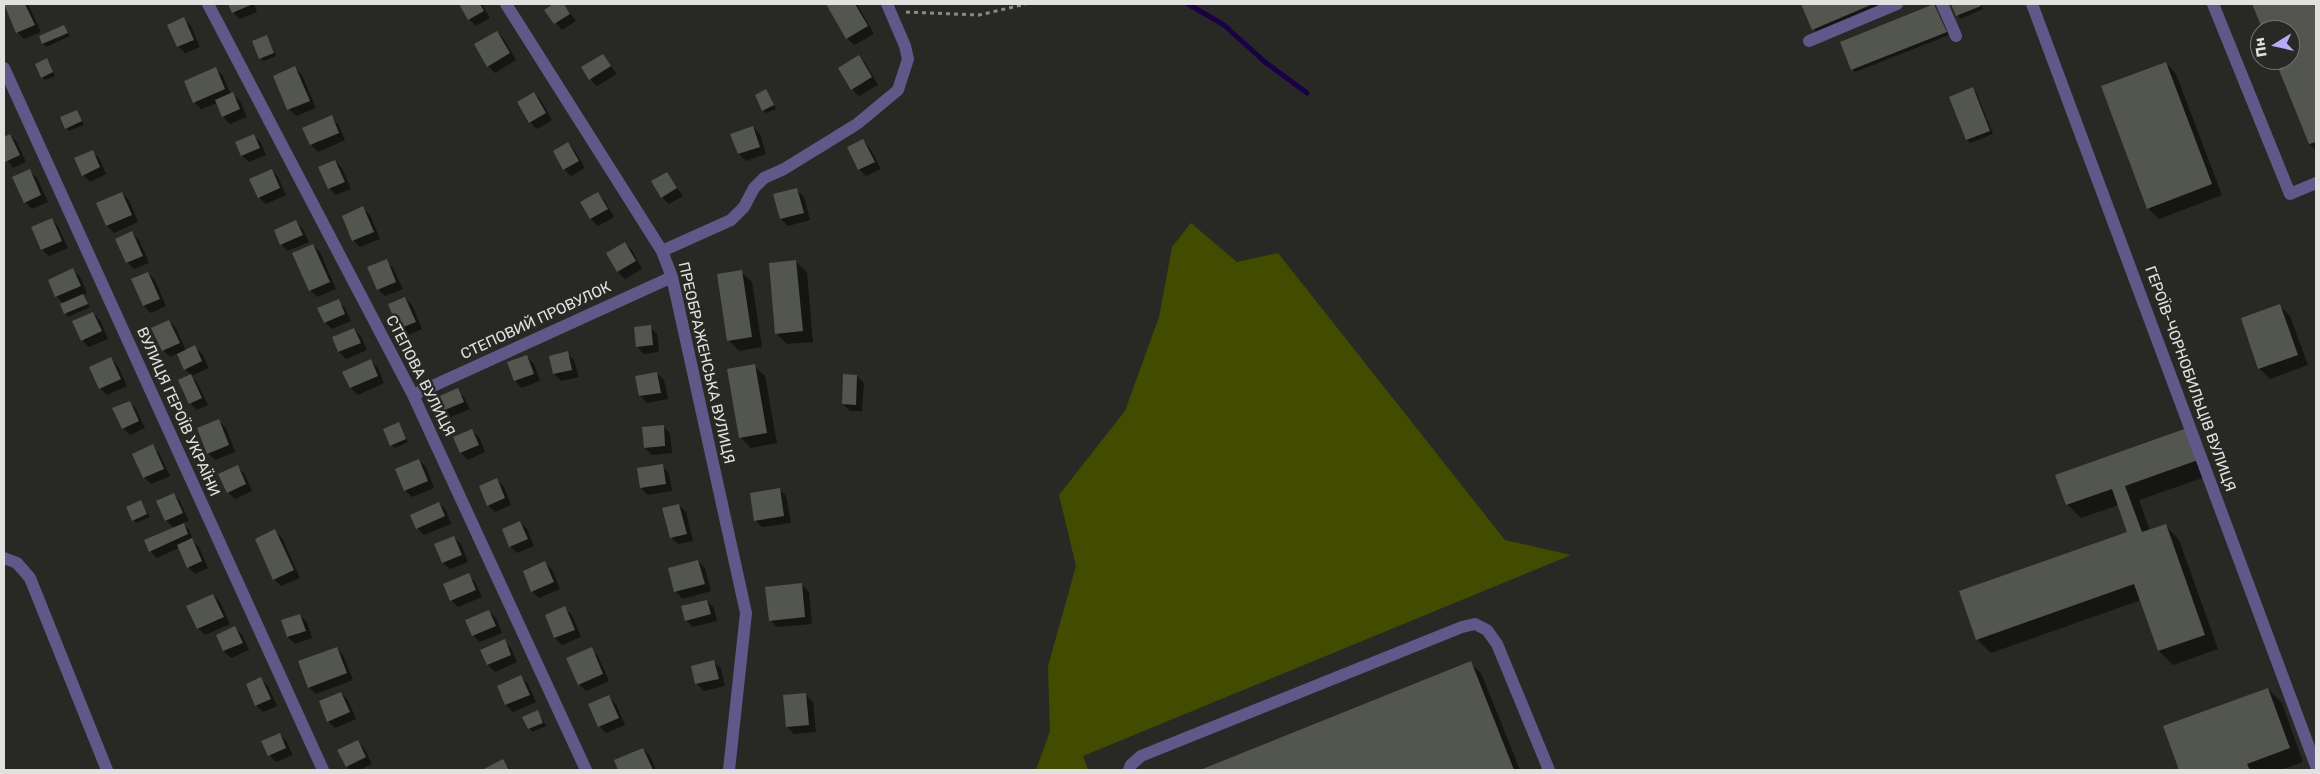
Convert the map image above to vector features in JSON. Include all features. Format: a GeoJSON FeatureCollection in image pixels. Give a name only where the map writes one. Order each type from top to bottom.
{"type":"FeatureCollection","features":[{"type":"Feature","properties":{"kind":"street","name":"СТЕПОВА ВУЛИЦЯ"},"geometry":{"type":"LineString","coordinates":[[208,4],[413,395],[586,770]]}},
{"type":"Feature","properties":{"kind":"street","name":"ПРЕОБРАЖЕНСЬКА ВУЛИЦЯ"},"geometry":{"type":"LineString","coordinates":[[506,4],[662,251],[672,277],[746,613],[729,770]]}},
{"type":"Feature","properties":{"kind":"street"},"geometry":{"type":"LineString","coordinates":[[1809,41],[1897,4]]}},
{"type":"Feature","properties":{"kind":"street"},"geometry":{"type":"LineString","coordinates":[[1942,4],[1956,36]]}},
{"type":"Feature","properties":{"kind":"street","name":"ГЕРОЇВ-ЧОРНОБИЛЬЦІВ ВУЛИЦЯ"},"geometry":{"type":"LineString","coordinates":[[2032,4],[2316,766]]}},
{"type":"Feature","properties":{"kind":"street"},"geometry":{"type":"LineString","coordinates":[[2213,4],[2290,194],[2316,183]]}},
{"type":"Feature","properties":{"kind":"street"},"geometry":{"type":"LineString","coordinates":[[662,251],[731,220],[744,207],[754,188],[764,178],[784,169],[857,124],[898,90],[908,59],[905,46],[889,7]]}},
{"type":"Feature","properties":{"kind":"street","name":"ВУЛИЦЯ ГЕРОЇВ УКРАЇНИ"},"geometry":{"type":"LineString","coordinates":[[4,68],[323,770]]}},
{"type":"Feature","properties":{"kind":"street","name":"СТЕПОВИЙ ПРОВУЛОК"},"geometry":{"type":"LineString","coordinates":[[413,395],[672,277]]}},
{"type":"Feature","properties":{"kind":"street"},"geometry":{"type":"LineString","coordinates":[[4,558],[18,563],[30,578],[107,770]]}},
{"type":"Feature","properties":{"kind":"street"},"geometry":{"type":"LineString","coordinates":[[1129,770],[1131,765],[1141,756],[1462,626],[1475,624],[1488,630],[1497,644],[1549,770]]}},
{"type":"Feature","properties":{"kind":"path"},"geometry":{"type":"LineString","coordinates":[[889,7],[979,15],[1026,4]]}},
{"type":"Feature","properties":{"kind":"green space"},"geometry":{"type":"Polygon","coordinates":[[[1191,223],[1237,262],[1278,253],[1505,540],[1571,555],[1083,756],[1088,770],[1036,770],[1050,731],[1048,666],[1076,566],[1059,495],[1125,411],[1159,317],[1172,247],[1191,223]]]}},
{"type":"Feature","properties":{"kind":"building"},"geometry":{"type":"Polygon","coordinates":[[[4,4],[25,4],[35,25],[16,33],[4,4]]]}},
{"type":"Feature","properties":{"kind":"building"},"geometry":{"type":"Polygon","coordinates":[[[228,4],[253,4],[232,13],[228,4]]]}},
{"type":"Feature","properties":{"kind":"building"},"geometry":{"type":"Polygon","coordinates":[[[459,4],[480,4],[484,11],[468,20],[459,4]]]}},
{"type":"Feature","properties":{"kind":"building"},"geometry":{"type":"Polygon","coordinates":[[[553,4],[564,4],[570,14],[554,24],[544,10],[553,4]]]}},
{"type":"Feature","properties":{"kind":"building"},"geometry":{"type":"Polygon","coordinates":[[[826,4],[855,4],[868,26],[846,39],[826,4]]]}},
{"type":"Feature","properties":{"kind":"building"},"geometry":{"type":"Polygon","coordinates":[[[1801,4],[1873,4],[1812,30],[1801,4]]]}},
{"type":"Feature","properties":{"kind":"building"},"geometry":{"type":"Polygon","coordinates":[[[1934,4],[1947,32],[1851,70],[1840,42],[1934,4]]]}},
{"type":"Feature","properties":{"kind":"building"},"geometry":{"type":"Polygon","coordinates":[[[1951,4],[1980,4],[1981,6],[1956,16],[1951,4]]]}},
{"type":"Feature","properties":{"kind":"building"},"geometry":{"type":"Polygon","coordinates":[[[2252,4],[2316,4],[2316,142],[2309,144],[2279,70],[2300,70],[2300,20],[2259,20],[2252,4]]]}},
{"type":"Feature","properties":{"kind":"building"},"geometry":{"type":"Polygon","coordinates":[[[184,17],[194,40],[177,47],[167,25],[184,17]]]}},
{"type":"Feature","properties":{"kind":"building"},"geometry":{"type":"Polygon","coordinates":[[[64,25],[68,33],[42,44],[39,36],[64,25]]]}},
{"type":"Feature","properties":{"kind":"building"},"geometry":{"type":"Polygon","coordinates":[[[497,31],[510,53],[487,67],[474,44],[497,31]]]}},
{"type":"Feature","properties":{"kind":"building"},"geometry":{"type":"Polygon","coordinates":[[[267,35],[274,53],[259,59],[252,41],[267,35]]]}},
{"type":"Feature","properties":{"kind":"building"},"geometry":{"type":"Polygon","coordinates":[[[603,54],[611,66],[589,80],[581,67],[603,54]]]}},
{"type":"Feature","properties":{"kind":"building"},"geometry":{"type":"Polygon","coordinates":[[[859,55],[872,77],[851,90],[838,68],[859,55]]]}},
{"type":"Feature","properties":{"kind":"building"},"geometry":{"type":"Polygon","coordinates":[[[47,58],[53,72],[41,78],[35,64],[47,58]]]}},
{"type":"Feature","properties":{"kind":"building"},"geometry":{"type":"Polygon","coordinates":[[[2166,62],[2212,184],[2147,209],[2101,86],[2166,62]]]}},
{"type":"Feature","properties":{"kind":"building"},"geometry":{"type":"Polygon","coordinates":[[[295,66],[310,101],[287,110],[273,76],[295,66]]]}},
{"type":"Feature","properties":{"kind":"building"},"geometry":{"type":"Polygon","coordinates":[[[216,67],[225,89],[193,103],[184,81],[216,67]]]}},
{"type":"Feature","properties":{"kind":"building"},"geometry":{"type":"Polygon","coordinates":[[[1973,87],[1990,131],[1966,140],[1949,97],[1973,87]]]}},
{"type":"Feature","properties":{"kind":"building"},"geometry":{"type":"Polygon","coordinates":[[[766,89],[774,105],[762,111],[755,95],[766,89]]]}},
{"type":"Feature","properties":{"kind":"building"},"geometry":{"type":"Polygon","coordinates":[[[233,92],[240,109],[222,117],[215,100],[233,92]]]}},
{"type":"Feature","properties":{"kind":"building"},"geometry":{"type":"Polygon","coordinates":[[[534,92],[546,113],[529,123],[517,102],[534,92]]]}},
{"type":"Feature","properties":{"kind":"building"},"geometry":{"type":"Polygon","coordinates":[[[77,110],[82,121],[65,129],[60,117],[77,110]]]}},
{"type":"Feature","properties":{"kind":"building"},"geometry":{"type":"Polygon","coordinates":[[[332,115],[339,133],[310,145],[302,128],[332,115]]]}},
{"type":"Feature","properties":{"kind":"building"},"geometry":{"type":"Polygon","coordinates":[[[753,126],[760,147],[738,154],[730,134],[753,126]]]}},
{"type":"Feature","properties":{"kind":"building"},"geometry":{"type":"Polygon","coordinates":[[[10,134],[20,155],[5,162],[4,137],[10,134]]]}},
{"type":"Feature","properties":{"kind":"building"},"geometry":{"type":"Polygon","coordinates":[[[254,134],[260,148],[241,156],[235,142],[254,134]]]}},
{"type":"Feature","properties":{"kind":"building"},"geometry":{"type":"Polygon","coordinates":[[[863,139],[875,162],[858,170],[847,147],[863,139]]]}},
{"type":"Feature","properties":{"kind":"building"},"geometry":{"type":"Polygon","coordinates":[[[568,142],[579,161],[563,170],[553,151],[568,142]]]}},
{"type":"Feature","properties":{"kind":"building"},"geometry":{"type":"Polygon","coordinates":[[[93,150],[100,167],[82,176],[74,158],[93,150]]]}},
{"type":"Feature","properties":{"kind":"building"},"geometry":{"type":"Polygon","coordinates":[[[335,160],[345,182],[328,189],[318,167],[335,160]]]}},
{"type":"Feature","properties":{"kind":"building"},"geometry":{"type":"Polygon","coordinates":[[[30,169],[41,195],[24,203],[12,177],[30,169]]]}},
{"type":"Feature","properties":{"kind":"building"},"geometry":{"type":"Polygon","coordinates":[[[272,169],[280,188],[258,198],[249,179],[272,169]]]}},
{"type":"Feature","properties":{"kind":"building"},"geometry":{"type":"Polygon","coordinates":[[[667,172],[677,188],[661,198],[651,181],[667,172]]]}},
{"type":"Feature","properties":{"kind":"building"},"geometry":{"type":"Polygon","coordinates":[[[797,188],[804,213],[780,219],[773,194],[797,188]]]}},
{"type":"Feature","properties":{"kind":"building"},"geometry":{"type":"Polygon","coordinates":[[[122,192],[132,215],[106,226],[96,203],[122,192]]]}},
{"type":"Feature","properties":{"kind":"building"},"geometry":{"type":"Polygon","coordinates":[[[598,192],[608,209],[590,219],[580,202],[598,192]]]}},
{"type":"Feature","properties":{"kind":"building"},"geometry":{"type":"Polygon","coordinates":[[[363,206],[374,232],[352,241],[342,216],[363,206]]]}},
{"type":"Feature","properties":{"kind":"building"},"geometry":{"type":"Polygon","coordinates":[[[52,218],[62,241],[41,250],[31,227],[52,218]]]}},
{"type":"Feature","properties":{"kind":"building"},"geometry":{"type":"Polygon","coordinates":[[[296,220],[303,235],[280,245],[274,230],[296,220]]]}},
{"type":"Feature","properties":{"kind":"building"},"geometry":{"type":"Polygon","coordinates":[[[132,231],[143,256],[126,263],[115,239],[132,231]]]}},
{"type":"Feature","properties":{"kind":"building"},"geometry":{"type":"Polygon","coordinates":[[[625,242],[636,261],[617,272],[606,253],[625,242]]]}},
{"type":"Feature","properties":{"kind":"building"},"geometry":{"type":"Polygon","coordinates":[[[313,244],[330,282],[309,291],[292,253],[313,244]]]}},
{"type":"Feature","properties":{"kind":"building"},"geometry":{"type":"Polygon","coordinates":[[[387,259],[396,282],[377,290],[367,267],[387,259]]]}},
{"type":"Feature","properties":{"kind":"building"},"geometry":{"type":"Polygon","coordinates":[[[796,260],[803,331],[775,334],[769,263],[796,260]]]}},
{"type":"Feature","properties":{"kind":"building"},"geometry":{"type":"Polygon","coordinates":[[[73,268],[81,286],[55,297],[48,280],[73,268]]]}},
{"type":"Feature","properties":{"kind":"building"},"geometry":{"type":"Polygon","coordinates":[[[742,270],[752,337],[727,341],[717,274],[742,270]]]}},
{"type":"Feature","properties":{"kind":"building"},"geometry":{"type":"Polygon","coordinates":[[[148,272],[160,299],[143,306],[131,279],[148,272]]]}},
{"type":"Feature","properties":{"kind":"building"},"geometry":{"type":"Polygon","coordinates":[[[83,294],[88,304],[64,314],[60,304],[83,294]]]}},
{"type":"Feature","properties":{"kind":"building"},"geometry":{"type":"Polygon","coordinates":[[[405,297],[416,322],[398,329],[388,304],[405,297]]]}},
{"type":"Feature","properties":{"kind":"building"},"geometry":{"type":"Polygon","coordinates":[[[339,299],[345,314],[324,323],[317,308],[339,299]]]}},
{"type":"Feature","properties":{"kind":"building"},"geometry":{"type":"Polygon","coordinates":[[[2280,304],[2298,355],[2258,369],[2241,318],[2280,304]]]}},
{"type":"Feature","properties":{"kind":"building"},"geometry":{"type":"Polygon","coordinates":[[[93,312],[102,331],[81,341],[72,321],[93,312]]]}},
{"type":"Feature","properties":{"kind":"building"},"geometry":{"type":"Polygon","coordinates":[[[169,320],[180,343],[162,351],[151,328],[169,320]]]}},
{"type":"Feature","properties":{"kind":"building"},"geometry":{"type":"Polygon","coordinates":[[[651,325],[653,345],[636,347],[634,327],[651,325]]]}},
{"type":"Feature","properties":{"kind":"building"},"geometry":{"type":"Polygon","coordinates":[[[354,328],[361,343],[338,352],[332,337],[354,328]]]}},
{"type":"Feature","properties":{"kind":"building"},"geometry":{"type":"Polygon","coordinates":[[[195,345],[202,361],[184,370],[177,354],[195,345]]]}},
{"type":"Feature","properties":{"kind":"building"},"geometry":{"type":"Polygon","coordinates":[[[568,351],[572,370],[553,374],[549,356],[568,351]]]}},
{"type":"Feature","properties":{"kind":"building"},"geometry":{"type":"Polygon","coordinates":[[[527,355],[534,374],[514,381],[507,362],[527,355]]]}},
{"type":"Feature","properties":{"kind":"building"},"geometry":{"type":"Polygon","coordinates":[[[111,357],[121,379],[99,389],[89,367],[111,357]]]}},
{"type":"Feature","properties":{"kind":"building"},"geometry":{"type":"Polygon","coordinates":[[[371,359],[378,376],[350,388],[342,372],[371,359]]]}},
{"type":"Feature","properties":{"kind":"building"},"geometry":{"type":"Polygon","coordinates":[[[755,364],[767,433],[739,438],[727,369],[755,364]]]}},
{"type":"Feature","properties":{"kind":"building"},"geometry":{"type":"Polygon","coordinates":[[[657,372],[661,393],[639,396],[635,376],[657,372]]]}},
{"type":"Feature","properties":{"kind":"building"},"geometry":{"type":"Polygon","coordinates":[[[191,374],[202,398],[189,404],[178,380],[191,374]]]}},
{"type":"Feature","properties":{"kind":"building"},"geometry":{"type":"Polygon","coordinates":[[[843,374],[857,375],[856,405],[842,404],[843,374]]]}},
{"type":"Feature","properties":{"kind":"building"},"geometry":{"type":"Polygon","coordinates":[[[458,388],[464,402],[440,412],[435,398],[458,388]]]}},
{"type":"Feature","properties":{"kind":"building"},"geometry":{"type":"Polygon","coordinates":[[[130,401],[139,421],[122,429],[112,408],[130,401]]]}},
{"type":"Feature","properties":{"kind":"building"},"geometry":{"type":"Polygon","coordinates":[[[219,419],[229,445],[207,454],[197,428],[219,419]]]}},
{"type":"Feature","properties":{"kind":"building"},"geometry":{"type":"Polygon","coordinates":[[[399,422],[406,439],[390,446],[383,429],[399,422]]]}},
{"type":"Feature","properties":{"kind":"building"},"geometry":{"type":"Polygon","coordinates":[[[664,425],[665,446],[644,448],[642,427],[664,425]]]}},
{"type":"Feature","properties":{"kind":"building"},"geometry":{"type":"Polygon","coordinates":[[[2187,428],[2198,460],[2125,486],[2142,532],[2166,524],[2205,635],[2158,651],[2134,584],[1976,640],[1959,591],[2127,532],[2112,489],[2066,505],[2055,475],[2187,428]]]}},
{"type":"Feature","properties":{"kind":"building"},"geometry":{"type":"Polygon","coordinates":[[[472,429],[479,445],[460,453],[453,437],[472,429]]]}},
{"type":"Feature","properties":{"kind":"building"},"geometry":{"type":"Polygon","coordinates":[[[153,444],[164,469],[143,478],[132,454],[153,444]]]}},
{"type":"Feature","properties":{"kind":"building"},"geometry":{"type":"Polygon","coordinates":[[[419,459],[428,481],[404,491],[395,469],[419,459]]]}},
{"type":"Feature","properties":{"kind":"building"},"geometry":{"type":"Polygon","coordinates":[[[663,464],[666,484],[640,488],[637,468],[663,464]]]}},
{"type":"Feature","properties":{"kind":"building"},"geometry":{"type":"Polygon","coordinates":[[[238,465],[246,484],[227,493],[218,474],[238,465]]]}},
{"type":"Feature","properties":{"kind":"building"},"geometry":{"type":"Polygon","coordinates":[[[497,478],[505,498],[487,506],[479,486],[497,478]]]}},
{"type":"Feature","properties":{"kind":"building"},"geometry":{"type":"Polygon","coordinates":[[[780,488],[784,516],[754,521],[750,493],[780,488]]]}},
{"type":"Feature","properties":{"kind":"building"},"geometry":{"type":"Polygon","coordinates":[[[174,493],[183,513],[165,521],[156,501],[174,493]]]}},
{"type":"Feature","properties":{"kind":"building"},"geometry":{"type":"Polygon","coordinates":[[[141,500],[147,514],[132,521],[126,507],[141,500]]]}},
{"type":"Feature","properties":{"kind":"building"},"geometry":{"type":"Polygon","coordinates":[[[439,502],[445,516],[416,529],[410,515],[439,502]]]}},
{"type":"Feature","properties":{"kind":"building"},"geometry":{"type":"Polygon","coordinates":[[[679,504],[687,534],[670,538],[662,508],[679,504]]]}},
{"type":"Feature","properties":{"kind":"building"},"geometry":{"type":"Polygon","coordinates":[[[520,521],[528,539],[509,547],[502,529],[520,521]]]}},
{"type":"Feature","properties":{"kind":"building"},"geometry":{"type":"Polygon","coordinates":[[[184,523],[188,534],[149,552],[144,540],[184,523]]]}},
{"type":"Feature","properties":{"kind":"building"},"geometry":{"type":"Polygon","coordinates":[[[275,529],[294,570],[273,580],[255,539],[275,529]]]}},
{"type":"Feature","properties":{"kind":"building"},"geometry":{"type":"Polygon","coordinates":[[[454,536],[462,555],[442,563],[434,544],[454,536]]]}},
{"type":"Feature","properties":{"kind":"building"},"geometry":{"type":"Polygon","coordinates":[[[192,538],[202,561],[187,568],[177,545],[192,538]]]}},
{"type":"Feature","properties":{"kind":"building"},"geometry":{"type":"Polygon","coordinates":[[[698,560],[705,584],[674,592],[668,568],[698,560]]]}},
{"type":"Feature","properties":{"kind":"building"},"geometry":{"type":"Polygon","coordinates":[[[545,561],[554,582],[531,592],[523,571],[545,561]]]}},
{"type":"Feature","properties":{"kind":"building"},"geometry":{"type":"Polygon","coordinates":[[[469,573],[476,590],[450,601],[443,584],[469,573]]]}},
{"type":"Feature","properties":{"kind":"building"},"geometry":{"type":"Polygon","coordinates":[[[802,583],[805,617],[769,621],[765,587],[802,583]]]}},
{"type":"Feature","properties":{"kind":"building"},"geometry":{"type":"Polygon","coordinates":[[[213,594],[224,617],[197,629],[186,606],[213,594]]]}},
{"type":"Feature","properties":{"kind":"building"},"geometry":{"type":"Polygon","coordinates":[[[707,600],[711,614],[685,621],[681,606],[707,600]]]}},
{"type":"Feature","properties":{"kind":"building"},"geometry":{"type":"Polygon","coordinates":[[[565,606],[575,630],[554,638],[545,615],[565,606]]]}},
{"type":"Feature","properties":{"kind":"building"},"geometry":{"type":"Polygon","coordinates":[[[489,610],[496,626],[472,636],[465,620],[489,610]]]}},
{"type":"Feature","properties":{"kind":"building"},"geometry":{"type":"Polygon","coordinates":[[[300,614],[306,631],[287,637],[281,620],[300,614]]]}},
{"type":"Feature","properties":{"kind":"building"},"geometry":{"type":"Polygon","coordinates":[[[235,626],[243,643],[223,651],[216,635],[235,626]]]}},
{"type":"Feature","properties":{"kind":"building"},"geometry":{"type":"Polygon","coordinates":[[[505,639],[511,655],[487,665],[480,650],[505,639]]]}},
{"type":"Feature","properties":{"kind":"building"},"geometry":{"type":"Polygon","coordinates":[[[337,647],[347,673],[308,688],[298,661],[337,647]]]}},
{"type":"Feature","properties":{"kind":"building"},"geometry":{"type":"Polygon","coordinates":[[[592,647],[603,674],[578,685],[566,658],[592,647]]]}},
{"type":"Feature","properties":{"kind":"building"},"geometry":{"type":"Polygon","coordinates":[[[714,660],[719,679],[695,684],[691,666],[714,660]]]}},
{"type":"Feature","properties":{"kind":"building"},"geometry":{"type":"Polygon","coordinates":[[[1471,661],[1514,770],[1200,770],[1471,661]]]}},
{"type":"Feature","properties":{"kind":"building"},"geometry":{"type":"Polygon","coordinates":[[[521,675],[530,695],[505,705],[497,686],[521,675]]]}},
{"type":"Feature","properties":{"kind":"building"},"geometry":{"type":"Polygon","coordinates":[[[261,677],[271,699],[255,706],[246,684],[261,677]]]}},
{"type":"Feature","properties":{"kind":"building"},"geometry":{"type":"Polygon","coordinates":[[[2268,688],[2290,748],[2247,764],[2250,770],[2179,770],[2163,726],[2268,688]]]}},
{"type":"Feature","properties":{"kind":"building"},"geometry":{"type":"Polygon","coordinates":[[[341,692],[350,712],[327,722],[319,701],[341,692]]]}},
{"type":"Feature","properties":{"kind":"building"},"geometry":{"type":"Polygon","coordinates":[[[806,693],[809,725],[786,727],[783,695],[806,693]]]}},
{"type":"Feature","properties":{"kind":"building"},"geometry":{"type":"Polygon","coordinates":[[[609,695],[619,718],[598,727],[588,704],[609,695]]]}},
{"type":"Feature","properties":{"kind":"building"},"geometry":{"type":"Polygon","coordinates":[[[538,710],[543,723],[528,729],[522,717],[538,710]]]}},
{"type":"Feature","properties":{"kind":"building"},"geometry":{"type":"Polygon","coordinates":[[[280,733],[286,748],[268,756],[261,741],[280,733]]]}},
{"type":"Feature","properties":{"kind":"building"},"geometry":{"type":"Polygon","coordinates":[[[358,740],[366,757],[346,767],[337,750],[358,740]]]}},
{"type":"Feature","properties":{"kind":"building"},"geometry":{"type":"Polygon","coordinates":[[[643,748],[653,770],[618,770],[614,760],[643,748]]]}},
{"type":"Feature","properties":{"kind":"building"},"geometry":{"type":"Polygon","coordinates":[[[503,759],[509,770],[482,770],[503,759]]]}},
{"type":"Feature","properties":{"kind":"waterway"},"geometry":{"type":"LineString","coordinates":[[1188,4],[1224,25],[1265,62],[1307,93]]}}]}
